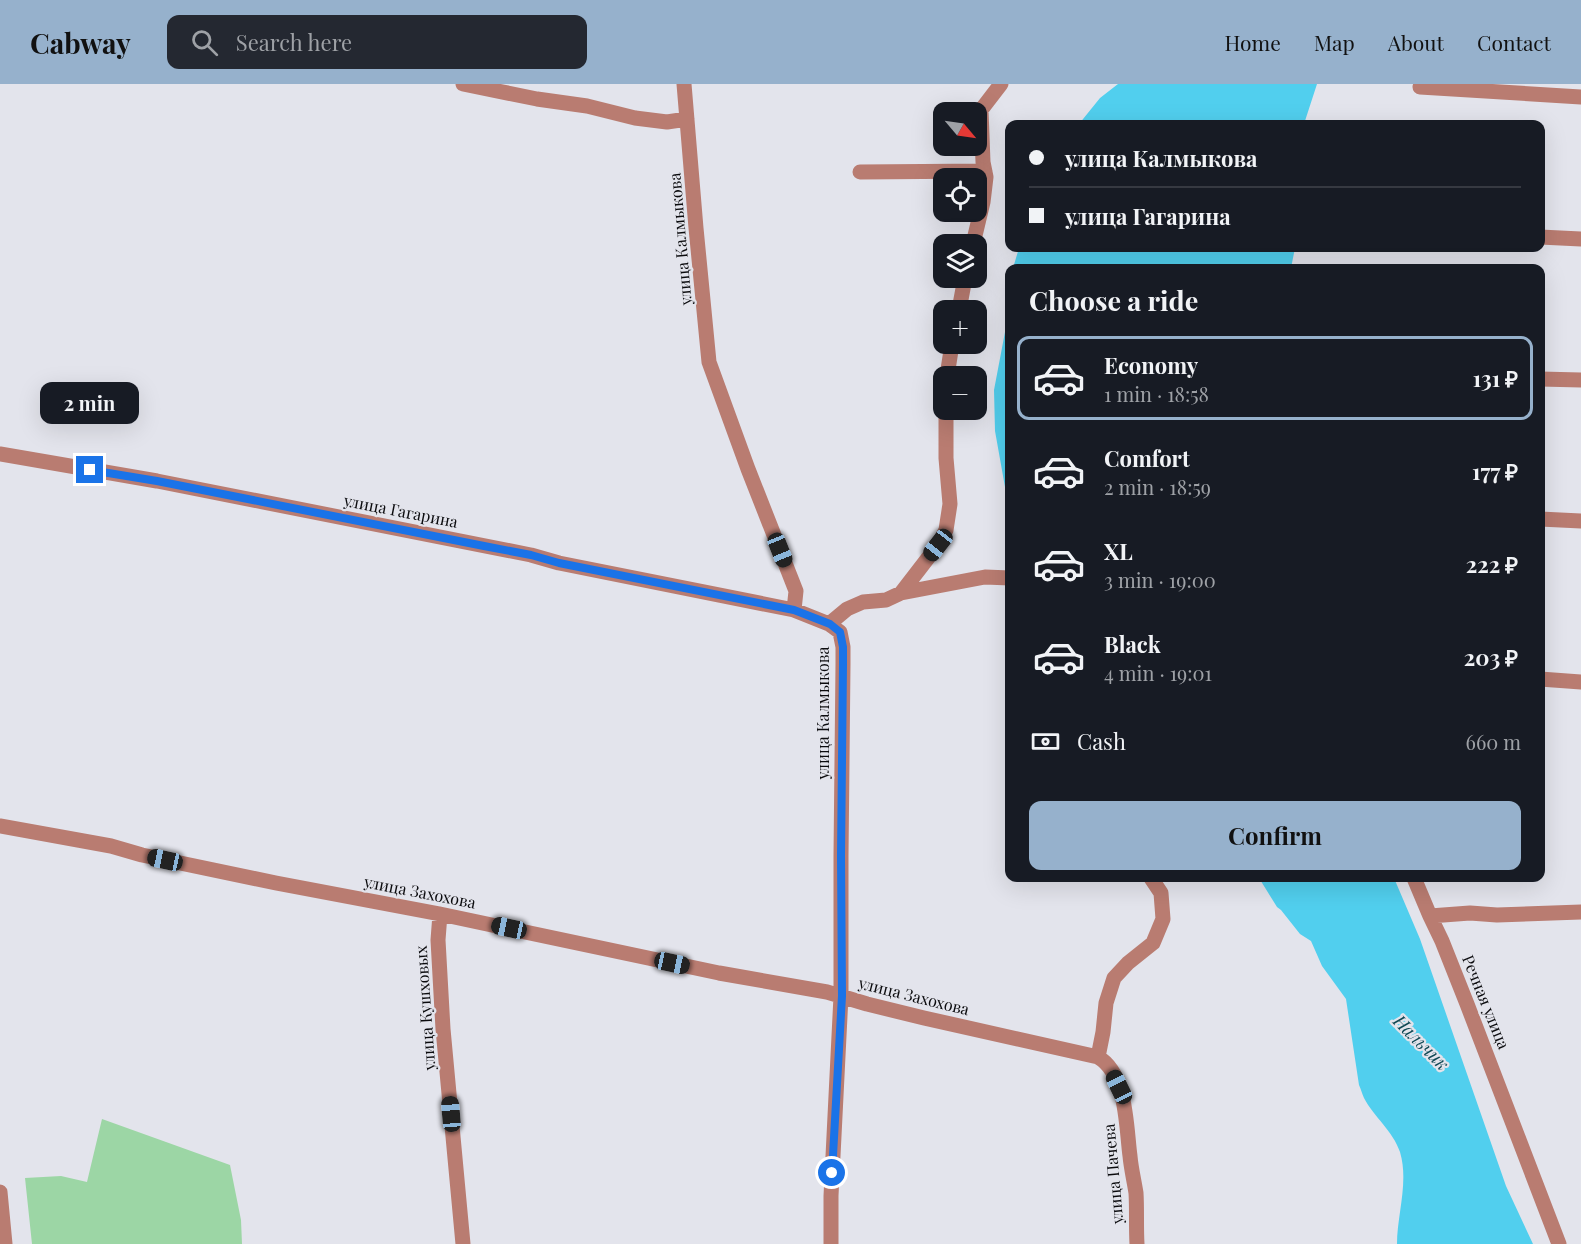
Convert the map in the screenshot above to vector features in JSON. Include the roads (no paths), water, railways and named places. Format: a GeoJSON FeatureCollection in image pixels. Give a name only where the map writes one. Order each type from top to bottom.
{"type":"FeatureCollection","features":[{"type":"Feature","properties":{"kind":"street"},"geometry":{"type":"LineString","coordinates":[[463,84],[537,99],[587,106],[635,118],[667,122],[687,120]]}},
{"type":"Feature","properties":{"kind":"street","name":"улица Калмыкова"},"geometry":{"type":"LineString","coordinates":[[684,84],[709,362],[747,469],[796,591],[794,610],[830,624],[840,632],[843,647],[842,996],[831,1196],[831,1244]]}},
{"type":"Feature","properties":{"kind":"street"},"geometry":{"type":"LineString","coordinates":[[985,168],[981,110],[1001,84]]}},
{"type":"Feature","properties":{"kind":"street"},"geometry":{"type":"LineString","coordinates":[[1420,87],[1581,97]]}},
{"type":"Feature","properties":{"kind":"street"},"geometry":{"type":"LineString","coordinates":[[860,172],[933,171]]}},
{"type":"Feature","properties":{"kind":"street"},"geometry":{"type":"LineString","coordinates":[[1545,237],[1581,239]]}},
{"type":"Feature","properties":{"kind":"street"},"geometry":{"type":"LineString","coordinates":[[1545,379],[1581,380]]}},
{"type":"Feature","properties":{"kind":"street"},"geometry":{"type":"LineString","coordinates":[[901,593],[938,545],[946,530],[950,504],[946,458],[946,420]]}},
{"type":"Feature","properties":{"kind":"street","name":"улица Гагарина"},"geometry":{"type":"LineString","coordinates":[[0,454],[157,481],[794,610]]}},
{"type":"Feature","properties":{"kind":"street"},"geometry":{"type":"LineString","coordinates":[[1545,519],[1581,520]]}},
{"type":"Feature","properties":{"kind":"street"},"geometry":{"type":"LineString","coordinates":[[830,624],[847,609],[863,602],[886,600],[901,593],[984,577],[1005,578]]}},
{"type":"Feature","properties":{"kind":"street"},"geometry":{"type":"LineString","coordinates":[[1545,680],[1581,681]]}},
{"type":"Feature","properties":{"kind":"street","name":"улица Захохова"},"geometry":{"type":"LineString","coordinates":[[0,826],[111,846],[142,855],[440,914],[719,973],[828,992],[924,1018],[1098,1057],[1110,1068]]}},
{"type":"Feature","properties":{"kind":"street"},"geometry":{"type":"LineString","coordinates":[[1098,1057],[1107,1003],[1114,978],[1128,963],[1153,943],[1163,919],[1161,893],[1154,882]]}},
{"type":"Feature","properties":{"kind":"street","name":"Речная улица"},"geometry":{"type":"LineString","coordinates":[[1416,882],[1467,1004],[1559,1244]]}},
{"type":"Feature","properties":{"kind":"street"},"geometry":{"type":"LineString","coordinates":[[1430,916],[1470,913],[1497,915],[1581,912]]}},
{"type":"Feature","properties":{"kind":"street","name":"улица Кушховых"},"geometry":{"type":"LineString","coordinates":[[440,914],[438,940],[443,1029],[463,1244]]}},
{"type":"Feature","properties":{"kind":"street","name":"улица Пачева"},"geometry":{"type":"LineString","coordinates":[[1110,1068],[1119,1087],[1126,1112],[1136,1193],[1137,1244]]}},
{"type":"Feature","properties":{"kind":"street"},"geometry":{"type":"LineString","coordinates":[[0,1192],[5,1244]]}},
{"type":"Feature","properties":{"kind":"water"},"geometry":{"type":"Polygon","coordinates":[[[1118,84],[1317,84],[1305,120],[1082,120],[1100,98],[1118,84]]]}},
{"type":"Feature","properties":{"kind":"water"},"geometry":{"type":"Polygon","coordinates":[[[1018,252],[1294,252],[1292,264],[1014,264],[1018,252]]]}},
{"type":"Feature","properties":{"kind":"water"},"geometry":{"type":"Polygon","coordinates":[[[1005,332],[1005,487],[995,431],[994,390],[1005,332]]]}},
{"type":"Feature","properties":{"kind":"water","name":"Нальчик"},"geometry":{"type":"Polygon","coordinates":[[[1261,882],[1396,882],[1420,939],[1506,1186],[1533,1244],[1397,1244],[1403,1187],[1400,1152],[1397,1144],[1368,1105],[1359,1085],[1346,999],[1322,966],[1311,941],[1300,934],[1277,907],[1261,882]]]}}]}
